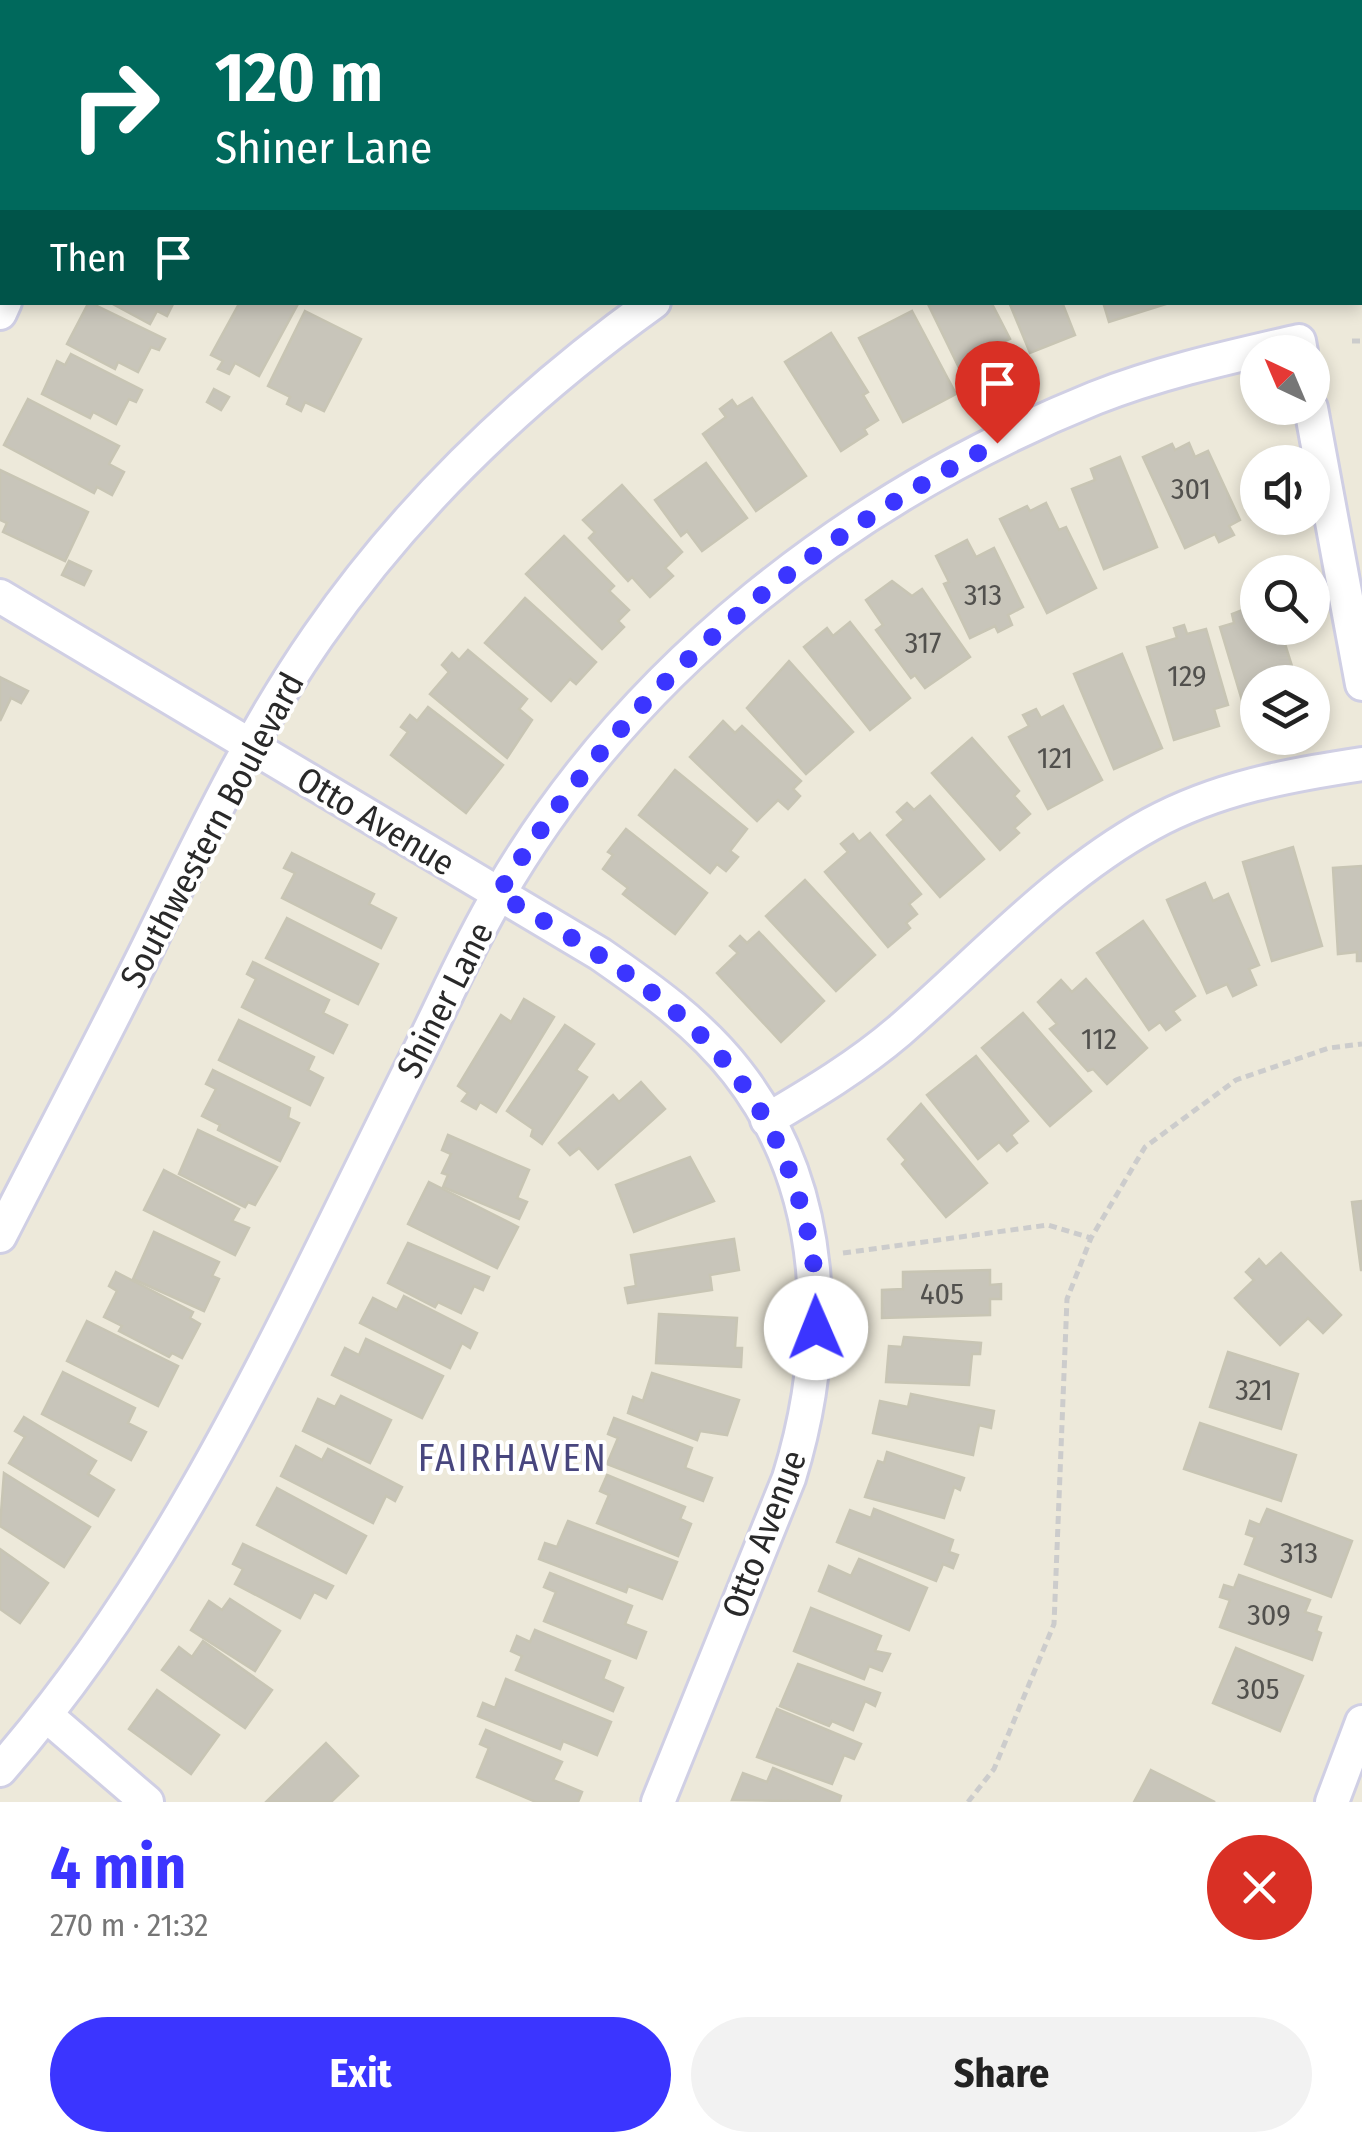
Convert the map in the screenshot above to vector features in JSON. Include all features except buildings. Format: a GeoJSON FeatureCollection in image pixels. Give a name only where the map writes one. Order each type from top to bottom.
{"type":"FeatureCollection","features":[{"type":"Feature","properties":{"kind":"street","name":"Southwestern Boulevard"},"geometry":{"type":"LineString","coordinates":[[0,1236],[249,746],[318,636],[399,532],[530,400],[650,305]]}},
{"type":"Feature","properties":{"kind":"street","name":"Shiner Lane"},"geometry":{"type":"LineString","coordinates":[[0,1770],[47,1716],[172,1532],[498,894],[602,748],[655,688],[806,557],[902,494],[1096,398],[1179,370],[1240,355]]}},
{"type":"Feature","properties":{"kind":"street"},"geometry":{"type":"LineString","coordinates":[[1315,425],[1362,684]]}},
{"type":"Feature","properties":{"kind":"street","name":"Otto Avenue"},"geometry":{"type":"LineString","coordinates":[[0,596],[600,954],[678,1011],[738,1074],[767,1120],[801,1206],[818,1298],[806,1423],[789,1478],[658,1802]]}},
{"type":"Feature","properties":{"kind":"street"},"geometry":{"type":"LineString","coordinates":[[767,1120],[839,1078],[1097,858],[1153,823],[1234,788],[1362,764]]}},
{"type":"Feature","properties":{"kind":"street"},"geometry":{"type":"LineString","coordinates":[[47,1716],[147,1802]]}},
{"type":"Feature","properties":{"kind":"street"},"geometry":{"type":"LineString","coordinates":[[1332,1802],[1362,1722]]}},
{"type":"Feature","properties":{"kind":"path"},"geometry":{"type":"LineString","coordinates":[[1352,341],[1362,341]]}},
{"type":"Feature","properties":{"kind":"path"},"geometry":{"type":"LineString","coordinates":[[968,1802],[994,1769],[1054,1624],[1066,1300],[1091,1238],[1144,1147],[1236,1080],[1329,1048],[1362,1044]]}},
{"type":"Feature","properties":{"kind":"path"},"geometry":{"type":"LineString","coordinates":[[843,1254],[1048,1225],[1091,1238]]}},
{"type":"Feature","properties":{"kind":"district","name":"FAIRHAVEN"},"geometry":{"type":"Point","coordinates":[513,1458]}},
{"type":"Feature","properties":{"kind":"route"},"geometry":{"type":"LineString","coordinates":[[816,1328],[818,1298],[801,1206],[777,1140],[738,1074],[678,1011],[642,983],[498,894],[602,748],[655,688],[730,620],[806,557],[902,494],[997,443]]}}]}
